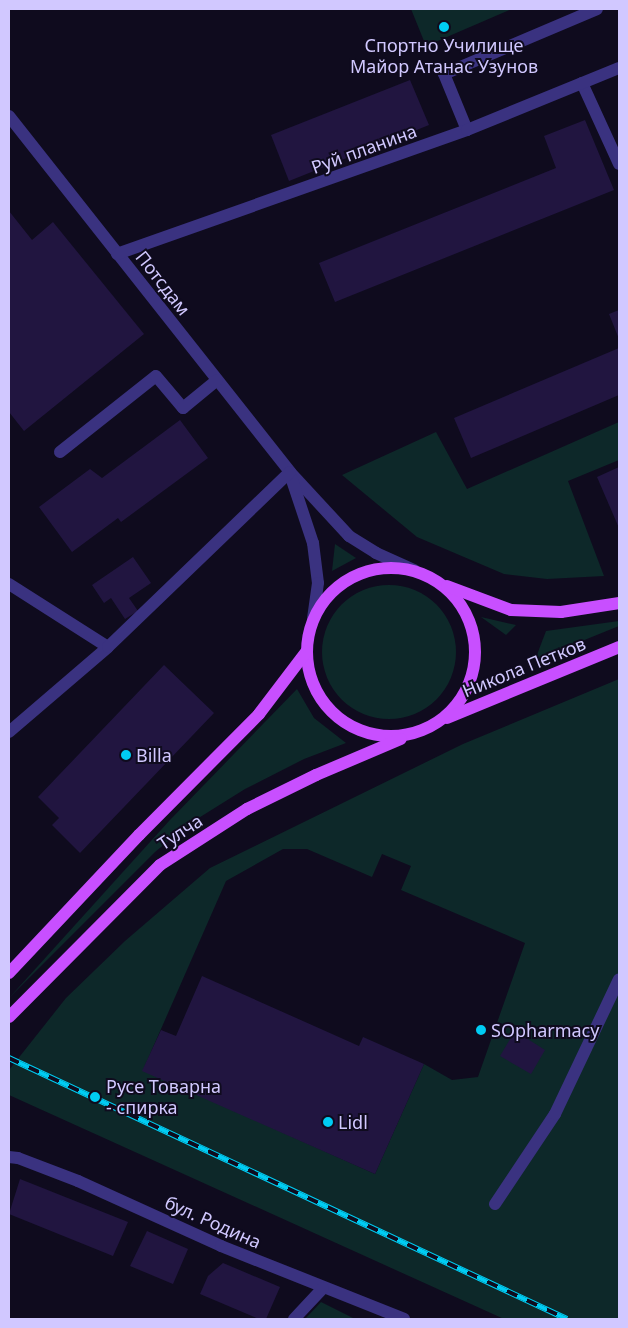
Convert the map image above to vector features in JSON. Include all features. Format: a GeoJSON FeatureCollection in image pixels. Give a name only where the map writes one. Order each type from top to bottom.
{"type":"FeatureCollection","features":[{"type":"Feature","properties":{"kind":"main road"},"geometry":{"type":"LineString","coordinates":[[390,567],[414,570],[443,585],[459,601],[470,621],[475,644],[475,667],[468,689],[455,708],[443,720],[428,729],[395,737],[372,735],[351,727],[333,713],[318,696],[309,674],[306,652],[308,635],[313,618],[326,597],[344,581],[359,574],[390,567]]}},
{"type":"Feature","properties":{"kind":"main road","name":"Никола Петков"},"geometry":{"type":"LineString","coordinates":[[443,585],[511,610],[562,612],[619,603]]}},
{"type":"Feature","properties":{"kind":"main road","name":"Никола Петков"},"geometry":{"type":"LineString","coordinates":[[443,720],[619,647]]}},
{"type":"Feature","properties":{"kind":"main road","name":"Тулча"},"geometry":{"type":"LineString","coordinates":[[9,973],[139,834],[260,714],[306,652]]}},
{"type":"Feature","properties":{"kind":"main road","name":"Тулча"},"geometry":{"type":"LineString","coordinates":[[9,1017],[160,865],[247,809],[316,775],[412,734]]}},
{"type":"Feature","properties":{"kind":"street"},"geometry":{"type":"LineString","coordinates":[[467,130],[444,74],[597,9]]}},
{"type":"Feature","properties":{"kind":"street","name":"Руй планина"},"geometry":{"type":"LineString","coordinates":[[118,254],[467,130],[619,68]]}},
{"type":"Feature","properties":{"kind":"street"},"geometry":{"type":"LineString","coordinates":[[582,83],[619,164]]}},
{"type":"Feature","properties":{"kind":"street","name":"Потсдам"},"geometry":{"type":"LineString","coordinates":[[9,116],[290,472],[349,536],[376,553],[414,570]]}},
{"type":"Feature","properties":{"kind":"street"},"geometry":{"type":"LineString","coordinates":[[60,452],[156,376],[183,408],[217,380]]}},
{"type":"Feature","properties":{"kind":"street"},"geometry":{"type":"LineString","coordinates":[[9,732],[108,647],[290,472]]}},
{"type":"Feature","properties":{"kind":"street","name":"Потсдам"},"geometry":{"type":"LineString","coordinates":[[290,472],[313,543],[318,582],[313,618]]}},
{"type":"Feature","properties":{"kind":"street"},"geometry":{"type":"LineString","coordinates":[[9,584],[108,647]]}},
{"type":"Feature","properties":{"kind":"street"},"geometry":{"type":"LineString","coordinates":[[494,1204],[555,1114],[619,979]]}},
{"type":"Feature","properties":{"kind":"street","name":"бул. Родина"},"geometry":{"type":"LineString","coordinates":[[9,1157],[18,1158],[78,1181],[221,1246],[404,1319]]}},
{"type":"Feature","properties":{"kind":"street"},"geometry":{"type":"LineString","coordinates":[[294,1319],[323,1288]]}},
{"type":"Feature","properties":{"kind":"green space","name":"Спортно Училище Майор Атанас Узунов"},"geometry":{"type":"Polygon","coordinates":[[[411,9],[512,9],[426,46],[411,9]]]}},
{"type":"Feature","properties":{"kind":"green space"},"geometry":{"type":"Polygon","coordinates":[[[619,422],[619,460],[568,481],[604,576],[547,579],[504,574],[417,537],[342,475],[436,432],[467,489],[619,422]]]}},
{"type":"Feature","properties":{"kind":"green space"},"geometry":{"type":"Polygon","coordinates":[[[335,544],[356,558],[332,571],[335,544]]]}},
{"type":"Feature","properties":{"kind":"green space"},"geometry":{"type":"Polygon","coordinates":[[[389,585],[414,590],[436,605],[451,627],[456,652],[451,677],[436,699],[414,714],[389,719],[364,714],[342,699],[327,677],[322,652],[327,627],[342,605],[364,590],[389,585]]]}},
{"type":"Feature","properties":{"kind":"green space"},"geometry":{"type":"Polygon","coordinates":[[[481,617],[516,625],[506,635],[481,617]]]}},
{"type":"Feature","properties":{"kind":"green space"},"geometry":{"type":"Polygon","coordinates":[[[619,621],[619,626],[535,660],[546,631],[619,621]]]}},
{"type":"Feature","properties":{"kind":"green space"},"geometry":{"type":"Polygon","coordinates":[[[619,679],[619,1319],[504,1319],[9,1095],[9,1070],[66,998],[125,941],[210,868],[463,744],[619,679]],[[283,849],[226,881],[143,1070],[375,1174],[424,1064],[452,1080],[478,1077],[525,943],[401,890],[411,866],[382,854],[372,877],[307,849],[283,849]]]}},
{"type":"Feature","properties":{"kind":"green space"},"geometry":{"type":"Polygon","coordinates":[[[297,689],[314,718],[346,743],[304,759],[245,789],[189,824],[155,852],[9,998],[169,821],[297,689]]]}},
{"type":"Feature","properties":{"kind":"green space"},"geometry":{"type":"Polygon","coordinates":[[[321,1302],[355,1319],[305,1319],[321,1302]]]}},
{"type":"Feature","properties":{"kind":"building"},"geometry":{"type":"Polygon","coordinates":[[[410,80],[429,125],[289,181],[271,135],[410,80]]]}},
{"type":"Feature","properties":{"kind":"building"},"geometry":{"type":"Polygon","coordinates":[[[585,120],[614,190],[335,302],[319,263],[556,168],[544,136],[585,120]]]}},
{"type":"Feature","properties":{"kind":"building"},"geometry":{"type":"Polygon","coordinates":[[[9,211],[32,240],[53,222],[144,334],[24,431],[9,412],[9,211]]]}},
{"type":"Feature","properties":{"kind":"building"},"geometry":{"type":"Polygon","coordinates":[[[619,310],[619,339],[609,314],[619,310]]]}},
{"type":"Feature","properties":{"kind":"building"},"geometry":{"type":"Polygon","coordinates":[[[619,348],[619,395],[471,458],[454,418],[619,348]]]}},
{"type":"Feature","properties":{"kind":"building"},"geometry":{"type":"Polygon","coordinates":[[[180,420],[208,458],[121,522],[118,518],[72,552],[39,507],[90,469],[102,478],[180,420]]]}},
{"type":"Feature","properties":{"kind":"building"},"geometry":{"type":"Polygon","coordinates":[[[619,467],[619,528],[597,477],[619,467]]]}},
{"type":"Feature","properties":{"kind":"building"},"geometry":{"type":"Polygon","coordinates":[[[133,557],[151,583],[129,598],[138,611],[125,619],[111,598],[104,603],[92,585],[133,557]]]}},
{"type":"Feature","properties":{"kind":"building","name":"Billa"},"geometry":{"type":"Polygon","coordinates":[[[164,665],[214,713],[80,853],[52,825],[59,818],[38,797],[164,665]]]}},
{"type":"Feature","properties":{"kind":"building","name":"Lidl"},"geometry":{"type":"Polygon","coordinates":[[[202,976],[359,1046],[363,1037],[424,1064],[375,1174],[142,1071],[161,1030],[176,1036],[202,976]]]}},
{"type":"Feature","properties":{"kind":"building"},"geometry":{"type":"Polygon","coordinates":[[[515,1031],[545,1050],[531,1074],[500,1056],[515,1031]]]}},
{"type":"Feature","properties":{"kind":"building"},"geometry":{"type":"Polygon","coordinates":[[[20,1179],[128,1222],[113,1256],[9,1214],[20,1179]]]}},
{"type":"Feature","properties":{"kind":"building"},"geometry":{"type":"Polygon","coordinates":[[[147,1231],[188,1249],[173,1284],[130,1266],[147,1231]]]}},
{"type":"Feature","properties":{"kind":"building"},"geometry":{"type":"Polygon","coordinates":[[[223,1263],[280,1287],[266,1319],[259,1319],[200,1294],[208,1276],[223,1263]]]}},
{"type":"Feature","properties":{"kind":"railway"},"geometry":{"type":"LineString","coordinates":[[9,1058],[567,1319]]}},
{"type":"Feature","properties":{"kind":"place","name":"Спортно Училище Майор Атанас Узунов"},"geometry":{"type":"Point","coordinates":[444,27]}},
{"type":"Feature","properties":{"kind":"place","name":"Billa"},"geometry":{"type":"Point","coordinates":[126,755]}},
{"type":"Feature","properties":{"kind":"place","name":"SOpharmacy"},"geometry":{"type":"Point","coordinates":[481,1030]}},
{"type":"Feature","properties":{"kind":"place","name":"Русе Товарна - спирка"},"geometry":{"type":"Point","coordinates":[95,1097]}},
{"type":"Feature","properties":{"kind":"place","name":"Lidl"},"geometry":{"type":"Point","coordinates":[328,1122]}}]}
